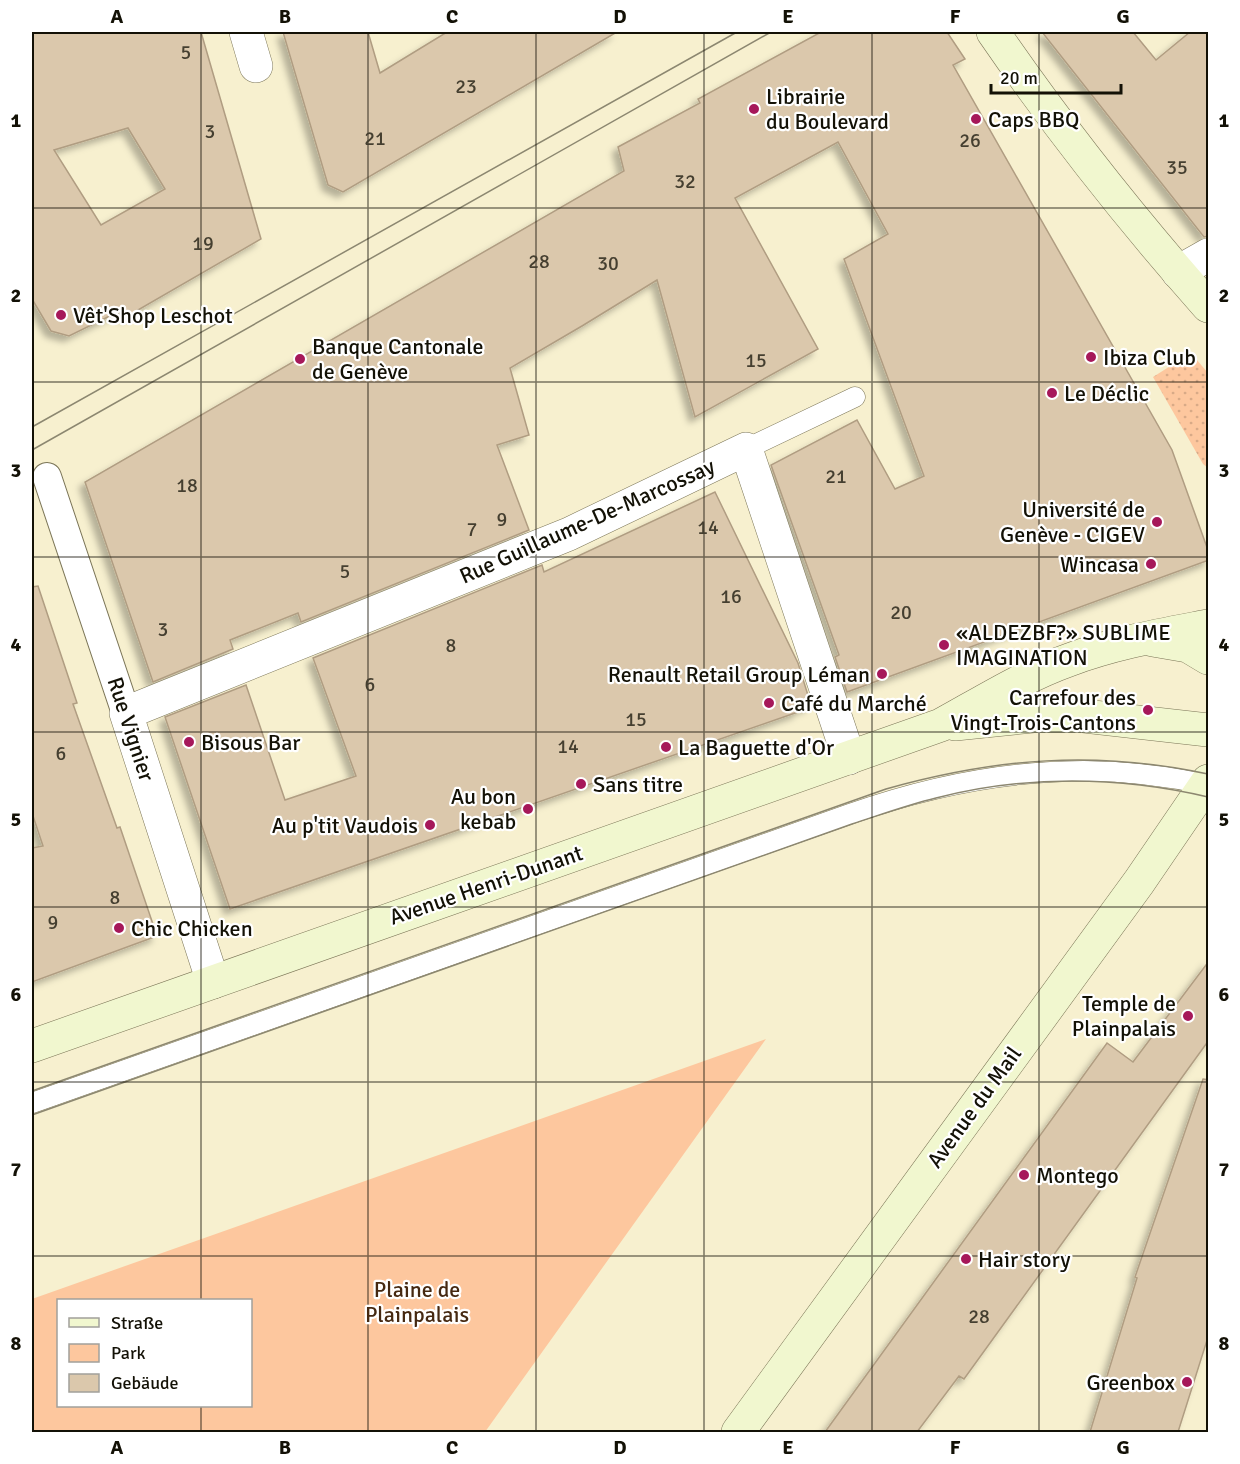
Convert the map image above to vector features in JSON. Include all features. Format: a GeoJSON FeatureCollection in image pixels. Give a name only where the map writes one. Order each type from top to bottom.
{"type":"FeatureCollection","features":[{"type":"Feature","properties":{"kind":"main road"},"geometry":{"type":"LineString","coordinates":[[993,32],[1129,214],[1209,306]]}},
{"type":"Feature","properties":{"kind":"main road"},"geometry":{"type":"LineString","coordinates":[[1143,638],[1209,626]]}},
{"type":"Feature","properties":{"kind":"main road"},"geometry":{"type":"LineString","coordinates":[[1143,638],[1188,646],[1209,658]]}},
{"type":"Feature","properties":{"kind":"main road","name":"Avenue Henri-Dunant"},"geometry":{"type":"LineString","coordinates":[[32,1046],[941,726],[1024,680],[1068,660],[1143,638]]}},
{"type":"Feature","properties":{"kind":"main road","name":"Avenue Henri-Dunant"},"geometry":{"type":"LineString","coordinates":[[941,726],[1033,716],[1106,718],[1209,729]]}},
{"type":"Feature","properties":{"kind":"main road","name":"Avenue du Mail"},"geometry":{"type":"LineString","coordinates":[[738,1432],[1139,882],[1208,783]]}},
{"type":"Feature","properties":{"kind":"street"},"geometry":{"type":"LineString","coordinates":[[246,32],[256,66]]}},
{"type":"Feature","properties":{"kind":"street"},"geometry":{"type":"LineString","coordinates":[[1178,272],[1209,255]]}},
{"type":"Feature","properties":{"kind":"street"},"geometry":{"type":"LineString","coordinates":[[746,449],[849,758]]}},
{"type":"Feature","properties":{"kind":"street","name":"Rue Guillaume-De-Marcossay"},"geometry":{"type":"LineString","coordinates":[[126,713],[569,534],[746,449]]}},
{"type":"Feature","properties":{"kind":"street","name":"Rue Vignier"},"geometry":{"type":"LineString","coordinates":[[46,477],[126,713],[213,982]]}},
{"type":"Feature","properties":{"kind":"lane"},"geometry":{"type":"LineString","coordinates":[[746,449],[855,397]]}},
{"type":"Feature","properties":{"kind":"lane"},"geometry":{"type":"LineString","coordinates":[[32,1103],[870,807],[920,792],[995,777],[1070,771],[1130,773],[1208,783]]}},
{"type":"Feature","properties":{"kind":"green space"},"geometry":{"type":"Polygon","coordinates":[[[1191,353],[1208,373],[1208,468],[1203,464],[1153,377],[1191,353]]]}},
{"type":"Feature","properties":{"kind":"green space","name":"Plaine de Plainpalais"},"geometry":{"type":"Polygon","coordinates":[[[766,1039],[485,1432],[32,1432],[32,1299],[766,1039]]]}},
{"type":"Feature","properties":{"kind":"building"},"geometry":{"type":"Polygon","coordinates":[[[32,32],[201,32],[261,239],[126,317],[122,310],[69,336],[51,331],[32,299],[32,32]],[[128,128],[54,150],[101,225],[165,189],[128,128]]]}},
{"type":"Feature","properties":{"kind":"building"},"geometry":{"type":"Polygon","coordinates":[[[283,32],[368,32],[380,73],[447,32],[617,32],[343,192],[328,185],[283,32]]]}},
{"type":"Feature","properties":{"kind":"building"},"geometry":{"type":"Polygon","coordinates":[[[821,32],[947,32],[965,59],[953,65],[1172,450],[1209,553],[1209,560],[847,692],[835,657],[839,655],[771,465],[857,420],[895,489],[924,476],[844,259],[888,234],[838,142],[735,198],[818,349],[695,417],[657,280],[510,368],[529,435],[497,445],[529,530],[301,622],[298,613],[230,640],[233,649],[153,682],[85,482],[624,171],[618,147],[700,103],[698,99],[821,32]]]}},
{"type":"Feature","properties":{"kind":"building"},"geometry":{"type":"Polygon","coordinates":[[[1042,32],[1133,32],[1156,60],[1190,32],[1209,32],[1209,236],[1204,237],[1042,32]]]}},
{"type":"Feature","properties":{"kind":"building"},"geometry":{"type":"Polygon","coordinates":[[[715,492],[798,663],[811,705],[797,710],[798,712],[230,909],[165,717],[246,685],[285,800],[356,776],[313,658],[542,565],[544,572],[715,492]]]}},
{"type":"Feature","properties":{"kind":"building"},"geometry":{"type":"Polygon","coordinates":[[[38,586],[77,703],[73,704],[117,828],[120,827],[157,936],[32,982],[32,848],[43,846],[32,813],[32,587],[38,586]]]}},
{"type":"Feature","properties":{"kind":"building"},"geometry":{"type":"Polygon","coordinates":[[[1209,961],[1209,1040],[964,1379],[959,1376],[917,1432],[825,1432],[1107,1043],[1133,1062],[1209,961]]]}},
{"type":"Feature","properties":{"kind":"building"},"geometry":{"type":"Polygon","coordinates":[[[1203,1079],[1209,1080],[1209,1334],[1178,1432],[1090,1432],[1137,1278],[1135,1277],[1203,1079]]]}},
{"type":"Feature","properties":{"kind":"tram line"},"geometry":{"type":"LineString","coordinates":[[32,427],[737,32]]}},
{"type":"Feature","properties":{"kind":"tram line"},"geometry":{"type":"LineString","coordinates":[[32,450],[771,32]]}},
{"type":"Feature","properties":{"kind":"tram line"},"geometry":{"type":"LineString","coordinates":[[32,1091],[886,789],[967,770],[1046,761],[1126,762],[1166,766],[1208,774]]}},
{"type":"Feature","properties":{"kind":"tram line"},"geometry":{"type":"LineString","coordinates":[[32,1115],[852,824],[925,801],[970,790],[1004,785],[1072,781],[1140,785],[1208,797]]}},
{"type":"Feature","properties":{"kind":"place","name":"Librairie du Boulevard"},"geometry":{"type":"Point","coordinates":[754,109]}},
{"type":"Feature","properties":{"kind":"place","name":"Caps BBQ"},"geometry":{"type":"Point","coordinates":[976,119]}},
{"type":"Feature","properties":{"kind":"place","name":"Vêt'Shop Leschot"},"geometry":{"type":"Point","coordinates":[61,315]}},
{"type":"Feature","properties":{"kind":"place","name":"Ibiza Club"},"geometry":{"type":"Point","coordinates":[1091,357]}},
{"type":"Feature","properties":{"kind":"place","name":"Banque Cantonale de Genève"},"geometry":{"type":"Point","coordinates":[300,359]}},
{"type":"Feature","properties":{"kind":"place","name":"Le Déclic"},"geometry":{"type":"Point","coordinates":[1052,393]}},
{"type":"Feature","properties":{"kind":"place","name":"Université de Genève - CIGEV"},"geometry":{"type":"Point","coordinates":[1157,522]}},
{"type":"Feature","properties":{"kind":"place","name":"Wincasa"},"geometry":{"type":"Point","coordinates":[1151,564]}},
{"type":"Feature","properties":{"kind":"place","name":"«ALDEZBF?» SUBLIME IMAGINATION"},"geometry":{"type":"Point","coordinates":[944,645]}},
{"type":"Feature","properties":{"kind":"place","name":"Renault Retail Group Léman"},"geometry":{"type":"Point","coordinates":[882,674]}},
{"type":"Feature","properties":{"kind":"place","name":"Café du Marché"},"geometry":{"type":"Point","coordinates":[769,703]}},
{"type":"Feature","properties":{"kind":"place","name":"Carrefour des Vingt-Trois-Cantons"},"geometry":{"type":"Point","coordinates":[1148,710]}},
{"type":"Feature","properties":{"kind":"place","name":"Bisous Bar"},"geometry":{"type":"Point","coordinates":[189,742]}},
{"type":"Feature","properties":{"kind":"place","name":"La Baguette d'Or"},"geometry":{"type":"Point","coordinates":[666,747]}},
{"type":"Feature","properties":{"kind":"place","name":"Sans titre"},"geometry":{"type":"Point","coordinates":[581,784]}},
{"type":"Feature","properties":{"kind":"place","name":"Au bon kebab"},"geometry":{"type":"Point","coordinates":[528,809]}},
{"type":"Feature","properties":{"kind":"place","name":"Au p'tit Vaudois"},"geometry":{"type":"Point","coordinates":[430,825]}},
{"type":"Feature","properties":{"kind":"place","name":"Chic Chicken"},"geometry":{"type":"Point","coordinates":[119,928]}},
{"type":"Feature","properties":{"kind":"place","name":"Temple de Plainpalais"},"geometry":{"type":"Point","coordinates":[1188,1016]}},
{"type":"Feature","properties":{"kind":"place","name":"Montego"},"geometry":{"type":"Point","coordinates":[1024,1175]}},
{"type":"Feature","properties":{"kind":"place","name":"Hair story"},"geometry":{"type":"Point","coordinates":[966,1259]}},
{"type":"Feature","properties":{"kind":"place","name":"Greenbox"},"geometry":{"type":"Point","coordinates":[1187,1382]}}]}
